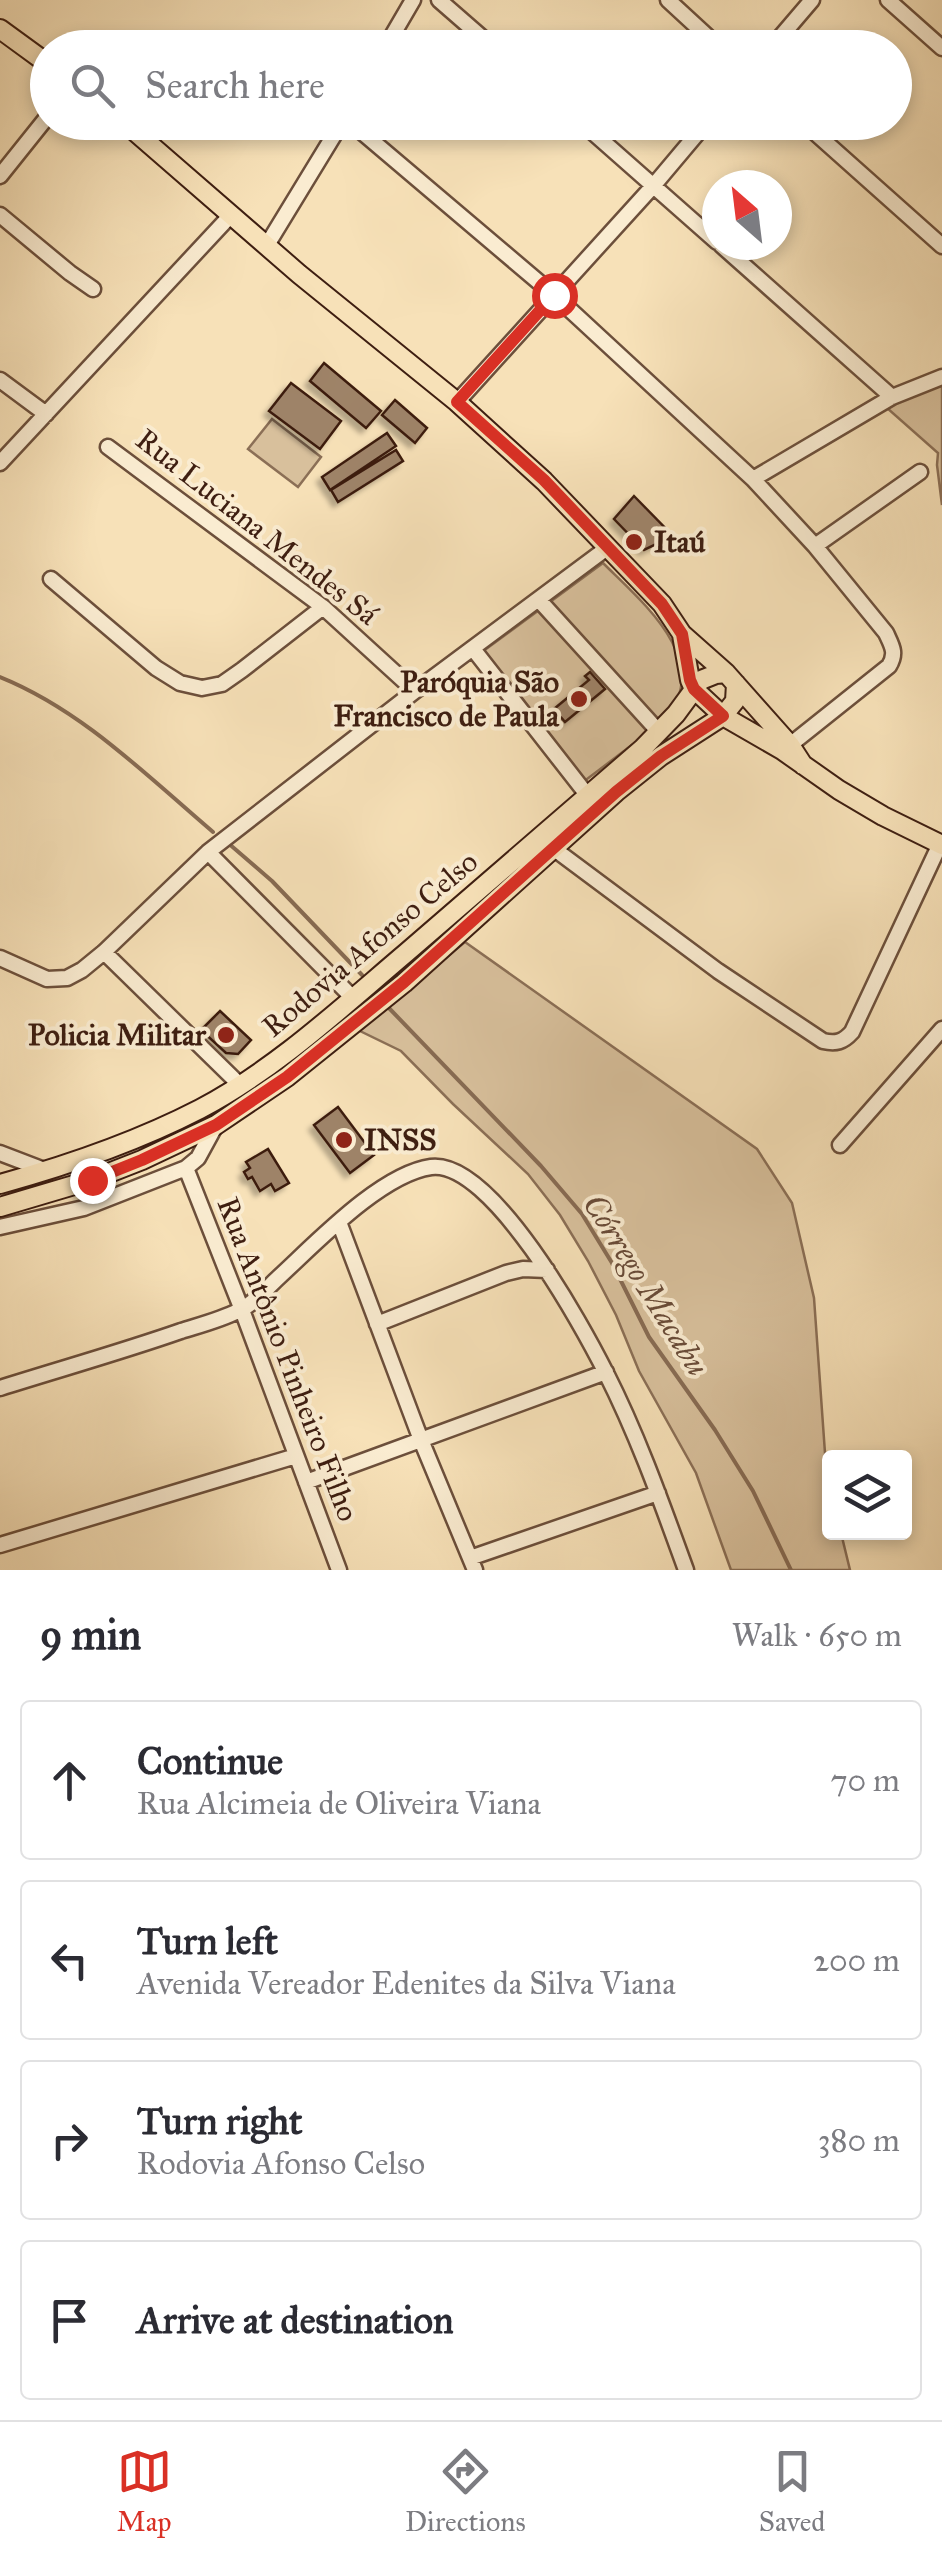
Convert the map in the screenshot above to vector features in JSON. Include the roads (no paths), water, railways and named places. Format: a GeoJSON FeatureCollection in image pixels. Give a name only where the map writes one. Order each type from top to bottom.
{"type":"FeatureCollection","features":[{"type":"Feature","properties":{"kind":"main road"},"geometry":{"type":"LineString","coordinates":[[0,29],[30,51]]}},
{"type":"Feature","properties":{"kind":"main road"},"geometry":{"type":"LineString","coordinates":[[145,140],[544,480],[662,604],[682,634],[731,679],[803,765]]}},
{"type":"Feature","properties":{"kind":"main road"},"geometry":{"type":"LineString","coordinates":[[682,634],[694,689],[723,716],[868,807],[941,844]]}},
{"type":"Feature","properties":{"kind":"main road","name":"Rodovia Afonso Celso"},"geometry":{"type":"LineString","coordinates":[[0,1184],[126,1144],[201,1108],[265,1068],[354,998],[588,796],[659,732],[701,680],[708,676],[731,679]]}},
{"type":"Feature","properties":{"kind":"main road"},"geometry":{"type":"LineString","coordinates":[[723,716],[735,702],[731,679]]}},
{"type":"Feature","properties":{"kind":"main road","name":"Rodovia Afonso Celso"},"geometry":{"type":"LineString","coordinates":[[7,1205],[92,1180],[142,1160],[216,1125],[287,1077],[404,982],[661,756],[723,716]]}},
{"type":"Feature","properties":{"kind":"street"},"geometry":{"type":"LineString","coordinates":[[396,30],[413,0]]}},
{"type":"Feature","properties":{"kind":"street"},"geometry":{"type":"LineString","coordinates":[[438,0],[473,30]]}},
{"type":"Feature","properties":{"kind":"street"},"geometry":{"type":"LineString","coordinates":[[668,0],[700,30]]}},
{"type":"Feature","properties":{"kind":"street"},"geometry":{"type":"LineString","coordinates":[[786,30],[812,0]]}},
{"type":"Feature","properties":{"kind":"street"},"geometry":{"type":"LineString","coordinates":[[888,0],[942,48]]}},
{"type":"Feature","properties":{"kind":"street"},"geometry":{"type":"LineString","coordinates":[[0,176],[30,138]]}},
{"type":"Feature","properties":{"kind":"street"},"geometry":{"type":"LineString","coordinates":[[268,245],[331,140]]}},
{"type":"Feature","properties":{"kind":"street"},"geometry":{"type":"LineString","coordinates":[[371,140],[554,295],[753,479],[815,546],[886,633],[894,650],[889,666],[790,745]]}},
{"type":"Feature","properties":{"kind":"street"},"geometry":{"type":"LineString","coordinates":[[601,140],[702,228]]}},
{"type":"Feature","properties":{"kind":"street"},"geometry":{"type":"LineString","coordinates":[[457,402],[692,140]]}},
{"type":"Feature","properties":{"kind":"street"},"geometry":{"type":"LineString","coordinates":[[824,140],[942,246]]}},
{"type":"Feature","properties":{"kind":"street"},"geometry":{"type":"LineString","coordinates":[[0,463],[231,215]]}},
{"type":"Feature","properties":{"kind":"street"},"geometry":{"type":"LineString","coordinates":[[0,216],[93,289]]}},
{"type":"Feature","properties":{"kind":"street"},"geometry":{"type":"LineString","coordinates":[[738,260],[892,396]]}},
{"type":"Feature","properties":{"kind":"street"},"geometry":{"type":"LineString","coordinates":[[753,479],[892,396],[942,377]]}},
{"type":"Feature","properties":{"kind":"street"},"geometry":{"type":"LineString","coordinates":[[0,380],[46,414]]}},
{"type":"Feature","properties":{"kind":"street","name":"Rua Luciana Mendes Sá"},"geometry":{"type":"LineString","coordinates":[[108,447],[324,607],[415,692]]}},
{"type":"Feature","properties":{"kind":"street"},"geometry":{"type":"LineString","coordinates":[[815,546],[920,472]]}},
{"type":"Feature","properties":{"kind":"street"},"geometry":{"type":"LineString","coordinates":[[0,958],[47,979],[67,978],[104,952],[208,852],[608,548]]}},
{"type":"Feature","properties":{"kind":"street"},"geometry":{"type":"LineString","coordinates":[[51,579],[156,668],[180,683],[202,688],[222,684],[324,607]]}},
{"type":"Feature","properties":{"kind":"street"},"geometry":{"type":"LineString","coordinates":[[539,600],[659,732]]}},
{"type":"Feature","properties":{"kind":"street"},"geometry":{"type":"LineString","coordinates":[[474,650],[588,796]]}},
{"type":"Feature","properties":{"kind":"street"},"geometry":{"type":"LineString","coordinates":[[553,848],[718,970],[823,1041],[834,1044],[846,1040],[852,1032],[941,844]]}},
{"type":"Feature","properties":{"kind":"street"},"geometry":{"type":"LineString","coordinates":[[208,852],[354,998]]}},
{"type":"Feature","properties":{"kind":"street"},"geometry":{"type":"LineString","coordinates":[[104,952],[240,1085]]}},
{"type":"Feature","properties":{"kind":"street"},"geometry":{"type":"LineString","coordinates":[[840,1145],[942,1029]]}},
{"type":"Feature","properties":{"kind":"street"},"geometry":{"type":"LineString","coordinates":[[0,1227],[84,1208],[186,1168],[198,1158],[216,1125]]}},
{"type":"Feature","properties":{"kind":"street"},"geometry":{"type":"LineString","coordinates":[[0,1153],[48,1171]]}},
{"type":"Feature","properties":{"kind":"street"},"geometry":{"type":"LineString","coordinates":[[0,1388],[242,1310],[339,1222],[391,1182],[411,1172],[446,1167],[464,1175],[494,1201],[547,1270],[606,1372],[686,1570]]}},
{"type":"Feature","properties":{"kind":"street","name":"Rua Antônio Pinheiro Filho"},"geometry":{"type":"LineString","coordinates":[[186,1168],[339,1570]]}},
{"type":"Feature","properties":{"kind":"street"},"geometry":{"type":"LineString","coordinates":[[7,1205],[21,1222]]}},
{"type":"Feature","properties":{"kind":"street"},"geometry":{"type":"LineString","coordinates":[[339,1222],[420,1440],[472,1564],[658,1493]]}},
{"type":"Feature","properties":{"kind":"street"},"geometry":{"type":"LineString","coordinates":[[377,1324],[506,1273],[524,1268],[547,1270]]}},
{"type":"Feature","properties":{"kind":"street"},"geometry":{"type":"LineString","coordinates":[[306,1482],[606,1372]]}},
{"type":"Feature","properties":{"kind":"street"},"geometry":{"type":"LineString","coordinates":[[0,1545],[296,1456]]}},
{"type":"Feature","properties":{"kind":"waterway","name":"Córrego Macabu"},"geometry":{"type":"LineString","coordinates":[[0,677],[86,726],[213,832]]}},
{"type":"Feature","properties":{"kind":"waterway","name":"Córrego Macabu"},"geometry":{"type":"LineString","coordinates":[[228,843],[272,881],[362,975]]}},
{"type":"Feature","properties":{"kind":"waterway","name":"Córrego Macabu"},"geometry":{"type":"LineString","coordinates":[[387,1006],[582,1214],[649,1337],[753,1491],[791,1570]]}},
{"type":"Feature","properties":{"kind":"place","name":"Itaú"},"geometry":{"type":"Point","coordinates":[634,542]}},
{"type":"Feature","properties":{"kind":"place","name":"Paróquia São Francisco de Paula"},"geometry":{"type":"Point","coordinates":[579,699]}},
{"type":"Feature","properties":{"kind":"place","name":"Policia Militar"},"geometry":{"type":"Point","coordinates":[226,1035]}},
{"type":"Feature","properties":{"kind":"place","name":"INSS"},"geometry":{"type":"Point","coordinates":[344,1140]}}]}
